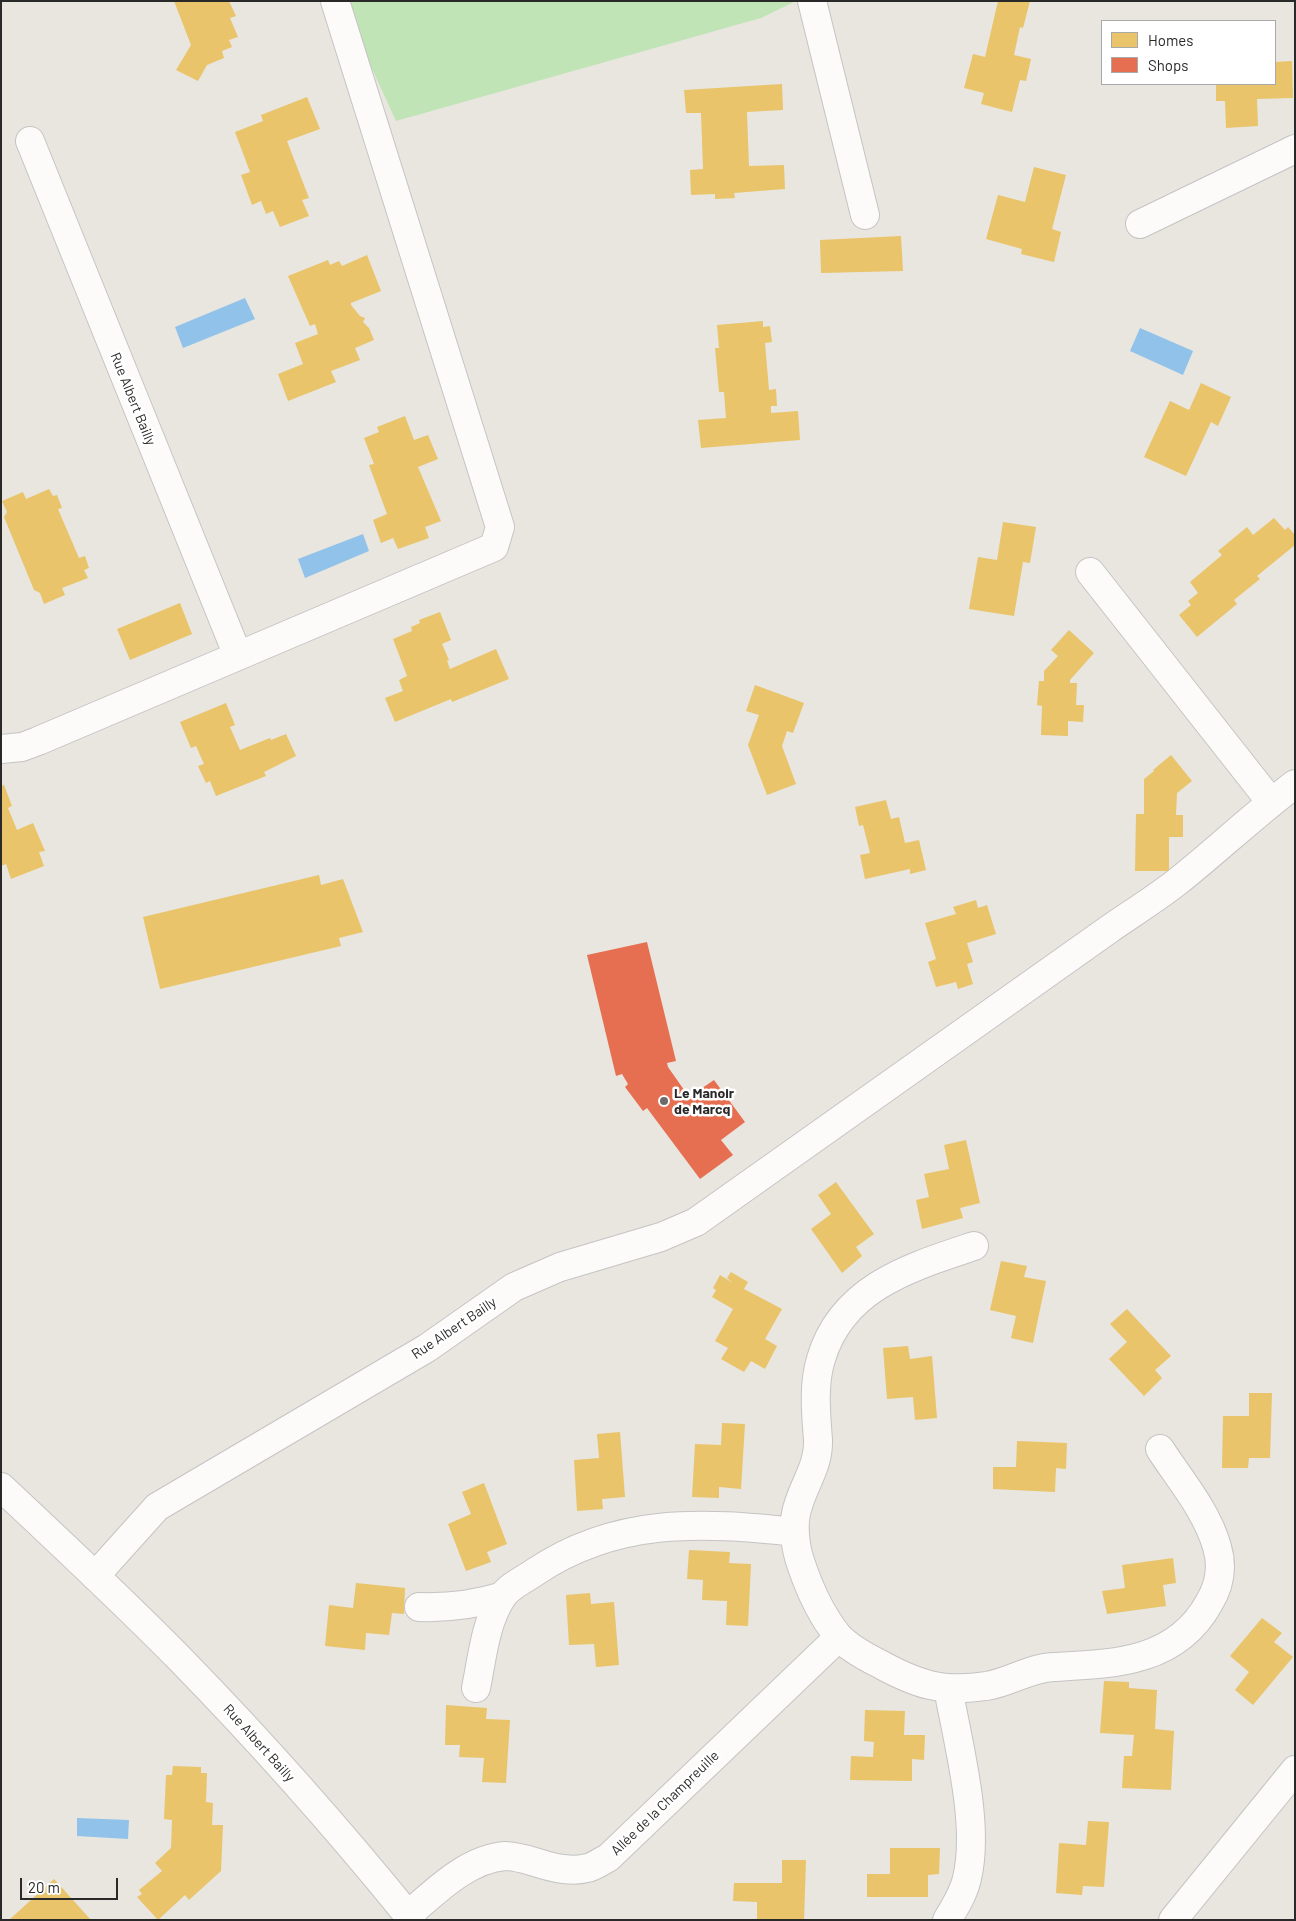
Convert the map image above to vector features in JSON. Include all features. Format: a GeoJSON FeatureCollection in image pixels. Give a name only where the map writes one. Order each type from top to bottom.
{"type":"FeatureCollection","features":[{"type":"Feature","properties":{"kind":"street"},"geometry":{"type":"LineString","coordinates":[[1,749],[22,747],[38,741],[494,547],[500,527],[335,1]]}},
{"type":"Feature","properties":{"kind":"street"},"geometry":{"type":"LineString","coordinates":[[812,1],[866,214]]}},
{"type":"Feature","properties":{"kind":"street","name":"Rue Albert Bailly"},"geometry":{"type":"LineString","coordinates":[[30,141],[238,656]]}},
{"type":"Feature","properties":{"kind":"street"},"geometry":{"type":"LineString","coordinates":[[1140,224],[1295,149]]}},
{"type":"Feature","properties":{"kind":"street"},"geometry":{"type":"LineString","coordinates":[[1090,572],[1271,802]]}},
{"type":"Feature","properties":{"kind":"street","name":"Rue Albert Bailly"},"geometry":{"type":"LineString","coordinates":[[95,1576],[157,1507],[426,1348],[514,1287],[560,1267],[662,1237],[696,1222],[1157,897],[1295,784]]}},
{"type":"Feature","properties":{"kind":"street"},"geometry":{"type":"LineString","coordinates":[[974,1246],[921,1264],[882,1282],[865,1294],[839,1322],[821,1359],[816,1400],[818,1451],[815,1466],[797,1508],[795,1532],[800,1563],[828,1620],[840,1637],[861,1654],[911,1680],[929,1686],[948,1688],[988,1686],[1003,1683],[1021,1674],[1050,1667],[1106,1664],[1161,1650],[1176,1641],[1199,1620],[1214,1596],[1221,1571],[1217,1545],[1202,1513],[1160,1449]]}},
{"type":"Feature","properties":{"kind":"street","name":"Rue Albert Bailly"},"geometry":{"type":"LineString","coordinates":[[1,1487],[179,1658],[247,1729],[410,1917]]}},
{"type":"Feature","properties":{"kind":"street"},"geometry":{"type":"LineString","coordinates":[[420,1607],[445,1608],[464,1606],[502,1596],[564,1554],[616,1535],[661,1528],[715,1526],[795,1532]]}},
{"type":"Feature","properties":{"kind":"street"},"geometry":{"type":"LineString","coordinates":[[476,1688],[488,1630],[502,1596]]}},
{"type":"Feature","properties":{"kind":"street","name":"Allée de la Champreuille"},"geometry":{"type":"LineString","coordinates":[[410,1917],[446,1883],[486,1860],[505,1856],[523,1858],[565,1870],[588,1868],[608,1858],[840,1637]]}},
{"type":"Feature","properties":{"kind":"street"},"geometry":{"type":"LineString","coordinates":[[947,1920],[967,1880],[972,1843],[963,1767],[948,1688]]}},
{"type":"Feature","properties":{"kind":"street"},"geometry":{"type":"LineString","coordinates":[[1173,1920],[1295,1770]]}},
{"type":"Feature","properties":{"kind":"green space"},"geometry":{"type":"Polygon","coordinates":[[[341,1],[796,1],[761,18],[396,121],[341,1]]]}},
{"type":"Feature","properties":{"kind":"water"},"geometry":{"type":"Polygon","coordinates":[[[245,298],[255,319],[183,348],[175,327],[245,298]]]}},
{"type":"Feature","properties":{"kind":"water"},"geometry":{"type":"Polygon","coordinates":[[[1140,328],[1193,351],[1183,375],[1130,351],[1140,328]]]}},
{"type":"Feature","properties":{"kind":"water"},"geometry":{"type":"Polygon","coordinates":[[[363,534],[369,551],[305,578],[298,559],[363,534]]]}},
{"type":"Feature","properties":{"kind":"water"},"geometry":{"type":"Polygon","coordinates":[[[77,1818],[129,1820],[128,1839],[77,1836],[77,1818]]]}},
{"type":"Feature","properties":{"kind":"building: Homes"},"geometry":{"type":"Polygon","coordinates":[[[174,1],[229,1],[236,16],[230,18],[238,37],[229,40],[232,47],[222,51],[224,58],[207,65],[198,81],[176,70],[191,45],[174,1]]]}},
{"type":"Feature","properties":{"kind":"building: Homes"},"geometry":{"type":"Polygon","coordinates":[[[998,1],[1030,1],[1023,28],[1020,27],[1014,55],[1031,59],[1026,81],[1020,80],[1012,112],[981,104],[984,93],[964,88],[973,54],[985,57],[998,1]]]}},
{"type":"Feature","properties":{"kind":"building: Homes"},"geometry":{"type":"Polygon","coordinates":[[[1292,61],[1293,98],[1257,99],[1258,126],[1226,128],[1225,101],[1216,101],[1216,85],[1276,85],[1276,62],[1292,61]]]}},
{"type":"Feature","properties":{"kind":"building: Homes"},"geometry":{"type":"Polygon","coordinates":[[[782,84],[783,110],[747,112],[749,166],[784,165],[785,189],[734,193],[735,198],[715,199],[715,194],[691,195],[690,170],[703,169],[701,113],[686,113],[684,90],[782,84]]]}},
{"type":"Feature","properties":{"kind":"building: Homes"},"geometry":{"type":"Polygon","coordinates":[[[307,97],[320,129],[287,141],[309,198],[302,200],[309,216],[280,227],[273,211],[266,214],[261,201],[252,205],[241,175],[250,172],[235,132],[263,121],[261,115],[307,97]]]}},
{"type":"Feature","properties":{"kind":"building: Homes"},"geometry":{"type":"Polygon","coordinates":[[[1034,167],[1066,175],[1052,229],[1061,232],[1054,262],[1021,254],[1022,249],[986,239],[998,195],[1025,202],[1034,167]]]}},
{"type":"Feature","properties":{"kind":"building: Homes"},"geometry":{"type":"Polygon","coordinates":[[[901,236],[903,271],[821,273],[820,240],[901,236]]]}},
{"type":"Feature","properties":{"kind":"building: Homes"},"geometry":{"type":"Polygon","coordinates":[[[367,255],[381,291],[351,303],[351,305],[360,316],[365,318],[363,322],[369,328],[374,340],[355,348],[360,360],[331,371],[336,382],[288,401],[278,374],[303,364],[295,343],[318,334],[315,324],[310,326],[288,276],[328,260],[330,265],[339,261],[342,266],[367,255]]]}},
{"type":"Feature","properties":{"kind":"building: Homes"},"geometry":{"type":"Polygon","coordinates":[[[763,321],[763,327],[770,326],[772,342],[765,343],[769,390],[776,389],[777,406],[771,406],[771,413],[798,411],[800,440],[701,448],[698,420],[726,418],[724,392],[719,392],[715,348],[719,348],[717,325],[763,321]]]}},
{"type":"Feature","properties":{"kind":"building: Homes"},"geometry":{"type":"Polygon","coordinates":[[[1201,383],[1231,397],[1218,426],[1211,422],[1186,476],[1144,457],[1170,401],[1189,410],[1201,383]]]}},
{"type":"Feature","properties":{"kind":"building: Homes"},"geometry":{"type":"Polygon","coordinates":[[[405,416],[414,440],[428,435],[438,459],[418,467],[441,521],[425,527],[429,538],[398,549],[393,538],[381,543],[373,520],[387,514],[369,465],[374,464],[364,438],[379,432],[377,427],[405,416]]]}},
{"type":"Feature","properties":{"kind":"building: Homes"},"geometry":{"type":"Polygon","coordinates":[[[49,489],[53,496],[57,495],[62,508],[58,509],[79,558],[85,556],[89,568],[84,570],[88,578],[62,588],[65,595],[44,604],[40,593],[34,590],[4,517],[7,512],[2,501],[23,492],[26,499],[49,489]]]}},
{"type":"Feature","properties":{"kind":"building: Homes"},"geometry":{"type":"Polygon","coordinates":[[[1274,518],[1285,530],[1288,527],[1295,535],[1295,545],[1257,576],[1260,579],[1234,600],[1237,604],[1197,637],[1179,615],[1191,605],[1188,601],[1198,593],[1190,582],[1222,555],[1218,551],[1247,527],[1253,535],[1274,518]]]}},
{"type":"Feature","properties":{"kind":"building: Homes"},"geometry":{"type":"Polygon","coordinates":[[[1003,522],[1036,527],[1030,563],[1023,562],[1014,616],[969,609],[978,557],[997,560],[1003,522]]]}},
{"type":"Feature","properties":{"kind":"building: Homes"},"geometry":{"type":"Polygon","coordinates":[[[180,603],[192,634],[130,660],[117,629],[180,603]]]}},
{"type":"Feature","properties":{"kind":"building: Homes"},"geometry":{"type":"Polygon","coordinates":[[[440,612],[451,640],[442,644],[449,660],[447,661],[450,669],[496,649],[509,679],[452,702],[451,699],[395,722],[385,698],[403,691],[399,680],[407,676],[393,639],[412,631],[411,627],[420,623],[419,620],[440,612]]]}},
{"type":"Feature","properties":{"kind":"building: Homes"},"geometry":{"type":"Polygon","coordinates":[[[1069,630],[1094,653],[1070,680],[1070,683],[1077,683],[1076,705],[1084,705],[1083,722],[1068,721],[1068,736],[1041,735],[1042,706],[1037,705],[1039,681],[1044,681],[1044,671],[1058,656],[1051,650],[1069,630]]]}},
{"type":"Feature","properties":{"kind":"building: Homes"},"geometry":{"type":"Polygon","coordinates":[[[755,685],[804,703],[793,733],[787,731],[782,746],[796,784],[767,795],[748,745],[759,715],[746,711],[755,685]]]}},
{"type":"Feature","properties":{"kind":"building: Homes"},"geometry":{"type":"Polygon","coordinates":[[[226,703],[235,725],[230,727],[240,750],[286,734],[296,756],[264,772],[266,776],[216,796],[210,781],[206,783],[198,766],[204,764],[196,746],[191,748],[180,722],[226,703]]]}},
{"type":"Feature","properties":{"kind":"building: Homes"},"geometry":{"type":"Polygon","coordinates":[[[1171,755],[1192,781],[1177,793],[1176,815],[1183,815],[1183,837],[1169,837],[1169,871],[1135,871],[1136,814],[1144,814],[1144,779],[1171,755]]]}},
{"type":"Feature","properties":{"kind":"building: Homes"},"geometry":{"type":"Polygon","coordinates":[[[4,785],[12,806],[8,808],[17,830],[33,823],[45,851],[39,852],[44,866],[11,879],[6,864],[1,866],[1,786],[4,785]]]}},
{"type":"Feature","properties":{"kind":"building: Homes"},"geometry":{"type":"Polygon","coordinates":[[[886,800],[891,819],[899,817],[905,843],[919,840],[926,870],[910,874],[910,869],[865,879],[860,855],[870,853],[863,825],[859,826],[855,807],[886,800]]]}},
{"type":"Feature","properties":{"kind":"building: Homes"},"geometry":{"type":"Polygon","coordinates":[[[319,875],[321,885],[343,879],[363,932],[339,938],[341,946],[160,989],[143,917],[319,875]]]}},
{"type":"Feature","properties":{"kind":"building: Homes"},"geometry":{"type":"Polygon","coordinates":[[[976,900],[978,908],[987,905],[996,934],[967,943],[973,962],[967,964],[973,984],[958,989],[956,982],[936,987],[928,962],[936,959],[925,923],[956,914],[953,907],[976,900]]]}},
{"type":"Feature","properties":{"kind":"building: Homes"},"geometry":{"type":"Polygon","coordinates":[[[966,1140],[980,1203],[960,1208],[963,1218],[922,1229],[916,1200],[929,1197],[924,1174],[949,1169],[944,1145],[966,1140]]]}},
{"type":"Feature","properties":{"kind":"building: Homes"},"geometry":{"type":"Polygon","coordinates":[[[836,1182],[874,1234],[856,1247],[862,1256],[842,1273],[811,1229],[831,1214],[818,1195],[836,1182]]]}},
{"type":"Feature","properties":{"kind":"building: Homes"},"geometry":{"type":"Polygon","coordinates":[[[1001,1261],[1027,1266],[1024,1277],[1046,1281],[1033,1343],[1011,1338],[1016,1316],[990,1310],[1001,1261]]]}},
{"type":"Feature","properties":{"kind":"building: Homes"},"geometry":{"type":"Polygon","coordinates":[[[731,1272],[748,1282],[744,1289],[782,1309],[765,1339],[777,1346],[765,1369],[751,1361],[744,1372],[721,1359],[728,1348],[715,1341],[733,1309],[712,1297],[716,1290],[713,1288],[720,1275],[733,1283],[727,1278],[731,1272]]]}},
{"type":"Feature","properties":{"kind":"building: Homes"},"geometry":{"type":"Polygon","coordinates":[[[1127,1309],[1171,1356],[1155,1370],[1162,1378],[1144,1396],[1109,1359],[1127,1342],[1110,1324],[1127,1309]]]}},
{"type":"Feature","properties":{"kind":"building: Homes"},"geometry":{"type":"Polygon","coordinates":[[[908,1346],[910,1359],[932,1356],[937,1418],[915,1420],[913,1397],[887,1399],[883,1348],[908,1346]]]}},
{"type":"Feature","properties":{"kind":"building: Homes"},"geometry":{"type":"Polygon","coordinates":[[[1249,1393],[1272,1393],[1270,1458],[1249,1458],[1248,1468],[1222,1468],[1223,1416],[1249,1416],[1249,1393]]]}},
{"type":"Feature","properties":{"kind":"building: Homes"},"geometry":{"type":"Polygon","coordinates":[[[722,1423],[745,1424],[741,1489],[719,1487],[719,1498],[692,1497],[695,1444],[721,1445],[722,1423]]]}},
{"type":"Feature","properties":{"kind":"building: Homes"},"geometry":{"type":"Polygon","coordinates":[[[620,1432],[625,1497],[602,1499],[603,1509],[577,1511],[574,1460],[599,1458],[597,1434],[620,1432]]]}},
{"type":"Feature","properties":{"kind":"building: Homes"},"geometry":{"type":"Polygon","coordinates":[[[1017,1441],[1067,1443],[1066,1469],[1056,1468],[1055,1492],[993,1489],[993,1467],[1016,1467],[1017,1441]]]}},
{"type":"Feature","properties":{"kind":"building: Homes"},"geometry":{"type":"Polygon","coordinates":[[[484,1483],[507,1544],[487,1552],[491,1562],[466,1571],[448,1524],[471,1514],[462,1492],[484,1483]]]}},
{"type":"Feature","properties":{"kind":"building: Homes"},"geometry":{"type":"Polygon","coordinates":[[[689,1550],[730,1552],[729,1563],[751,1564],[748,1626],[726,1625],[727,1601],[702,1600],[703,1580],[687,1579],[689,1550]]]}},
{"type":"Feature","properties":{"kind":"building: Homes"},"geometry":{"type":"Polygon","coordinates":[[[1173,1558],[1176,1583],[1163,1585],[1166,1606],[1107,1614],[1102,1591],[1125,1588],[1122,1565],[1173,1558]]]}},
{"type":"Feature","properties":{"kind":"building: Homes"},"geometry":{"type":"Polygon","coordinates":[[[356,1583],[405,1588],[404,1614],[392,1613],[389,1635],[366,1633],[365,1650],[325,1646],[329,1605],[353,1608],[356,1583]]]}},
{"type":"Feature","properties":{"kind":"building: Homes"},"geometry":{"type":"Polygon","coordinates":[[[590,1593],[591,1604],[614,1602],[619,1665],[596,1667],[594,1644],[569,1645],[566,1595],[590,1593]]]}},
{"type":"Feature","properties":{"kind":"building: Homes"},"geometry":{"type":"Polygon","coordinates":[[[1262,1618],[1282,1633],[1274,1642],[1293,1657],[1253,1705],[1235,1690],[1249,1672],[1230,1656],[1262,1618]]]}},
{"type":"Feature","properties":{"kind":"building: Homes"},"geometry":{"type":"Polygon","coordinates":[[[1104,1681],[1129,1682],[1129,1688],[1157,1690],[1155,1729],[1174,1731],[1171,1790],[1122,1788],[1124,1756],[1132,1756],[1134,1735],[1100,1733],[1104,1681]]]}},
{"type":"Feature","properties":{"kind":"building: Homes"},"geometry":{"type":"Polygon","coordinates":[[[446,1705],[487,1708],[486,1719],[510,1720],[506,1783],[482,1782],[484,1758],[459,1757],[460,1745],[445,1745],[446,1705]]]}},
{"type":"Feature","properties":{"kind":"building: Homes"},"geometry":{"type":"Polygon","coordinates":[[[865,1710],[905,1711],[904,1735],[925,1735],[924,1760],[912,1759],[912,1781],[850,1780],[851,1756],[873,1757],[874,1742],[864,1741],[865,1710]]]}},
{"type":"Feature","properties":{"kind":"building: Homes"},"geometry":{"type":"Polygon","coordinates":[[[173,1766],[201,1767],[201,1773],[207,1773],[206,1802],[213,1803],[212,1825],[223,1825],[221,1871],[189,1900],[185,1895],[158,1920],[137,1897],[142,1894],[139,1890],[162,1871],[155,1863],[171,1848],[172,1820],[164,1819],[166,1775],[172,1775],[173,1766]]]}},
{"type":"Feature","properties":{"kind":"building: Homes"},"geometry":{"type":"Polygon","coordinates":[[[1088,1821],[1109,1822],[1104,1887],[1083,1886],[1082,1895],[1056,1893],[1059,1843],[1086,1845],[1088,1821]]]}},
{"type":"Feature","properties":{"kind":"building: Homes"},"geometry":{"type":"Polygon","coordinates":[[[890,1848],[940,1848],[939,1874],[928,1875],[928,1897],[867,1897],[867,1874],[890,1874],[890,1848]]]}},
{"type":"Feature","properties":{"kind":"building: Homes"},"geometry":{"type":"Polygon","coordinates":[[[782,1860],[806,1860],[804,1920],[757,1920],[757,1902],[733,1901],[734,1883],[782,1883],[782,1860]]]}},
{"type":"Feature","properties":{"kind":"building: Homes"},"geometry":{"type":"Polygon","coordinates":[[[54,1879],[91,1920],[9,1920],[54,1879]]]}},
{"type":"Feature","properties":{"kind":"building: Shops"},"geometry":{"type":"Polygon","coordinates":[[[647,942],[676,1061],[667,1063],[668,1067],[689,1097],[714,1080],[745,1122],[721,1140],[733,1155],[700,1179],[647,1108],[643,1111],[625,1087],[628,1084],[622,1074],[616,1076],[587,955],[647,942]]]}},
{"type":"Feature","properties":{"kind":"place","name":"Le Manoir de Marcq"},"geometry":{"type":"Point","coordinates":[664,1101]}}]}
